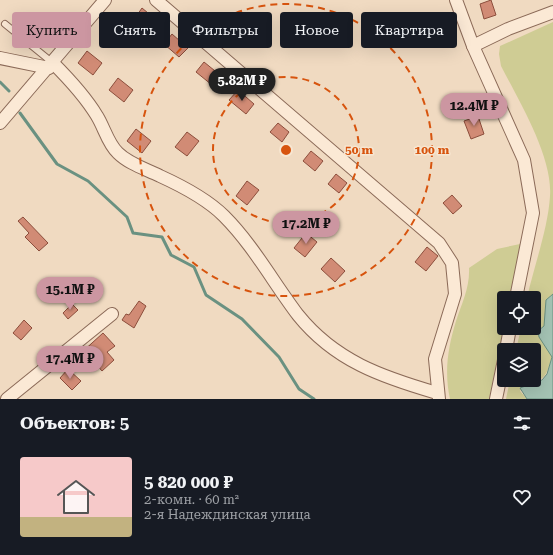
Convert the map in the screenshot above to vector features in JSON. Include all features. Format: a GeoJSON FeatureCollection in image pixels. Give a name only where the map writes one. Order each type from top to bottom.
{"type":"FeatureCollection","features":[{"type":"Feature","properties":{"kind":"street"},"geometry":{"type":"LineString","coordinates":[[0,123],[105,0]]}},
{"type":"Feature","properties":{"kind":"street"},"geometry":{"type":"LineString","coordinates":[[0,58],[51,65],[73,83],[97,116],[117,152],[128,161],[169,180],[203,200],[223,215],[244,239],[299,315],[322,341],[346,358],[367,369],[438,396],[435,359],[455,294],[452,263],[439,242],[156,0]]}},
{"type":"Feature","properties":{"kind":"street"},"geometry":{"type":"LineString","coordinates":[[456,0],[473,46],[524,160],[533,213],[517,291]]}},
{"type":"Feature","properties":{"kind":"street"},"geometry":{"type":"LineString","coordinates":[[473,46],[553,12]]}},
{"type":"Feature","properties":{"kind":"street"},"geometry":{"type":"LineString","coordinates":[[7,399],[112,314]]}},
{"type":"Feature","properties":{"kind":"street"},"geometry":{"type":"LineString","coordinates":[[496,399],[498,387]]}},
{"type":"Feature","properties":{"kind":"lane"},"geometry":{"type":"LineString","coordinates":[[5,24],[51,65]]}},
{"type":"Feature","properties":{"kind":"shaded area"},"geometry":{"type":"Polygon","coordinates":[[[553,22],[553,294],[547,301],[545,322],[544,326],[541,328],[541,291],[529,291],[547,221],[550,196],[549,181],[541,147],[501,66],[499,54],[500,46],[553,22]]]}},
{"type":"Feature","properties":{"kind":"shaded area"},"geometry":{"type":"Polygon","coordinates":[[[520,244],[512,291],[497,291],[497,335],[502,335],[501,343],[497,343],[497,361],[489,399],[450,399],[447,379],[449,350],[456,321],[467,288],[469,268],[497,249],[520,244]]]}},
{"type":"Feature","properties":{"kind":"shaded area"},"geometry":{"type":"Polygon","coordinates":[[[553,294],[553,399],[527,399],[520,388],[541,387],[541,380],[547,374],[552,357],[539,335],[541,335],[541,328],[544,326],[546,300],[553,294]]]}},
{"type":"Feature","properties":{"kind":"shaded area"},"geometry":{"type":"Polygon","coordinates":[[[519,335],[539,335],[552,356],[547,372],[541,379],[541,343],[518,343],[519,335]]]}},
{"type":"Feature","properties":{"kind":"shaded area"},"geometry":{"type":"Polygon","coordinates":[[[509,387],[523,387],[520,391],[527,399],[506,399],[509,387]]]}},
{"type":"Feature","properties":{"kind":"building"},"geometry":{"type":"Polygon","coordinates":[[[491,0],[496,15],[484,19],[480,4],[491,0]]]}},
{"type":"Feature","properties":{"kind":"building"},"geometry":{"type":"Polygon","coordinates":[[[142,8],[147,12],[139,12],[142,8]]]}},
{"type":"Feature","properties":{"kind":"building"},"geometry":{"type":"Polygon","coordinates":[[[172,34],[178,39],[178,48],[188,48],[179,57],[169,48],[170,48],[170,36],[172,34]]]}},
{"type":"Feature","properties":{"kind":"building"},"geometry":{"type":"Polygon","coordinates":[[[87,51],[102,63],[93,75],[78,63],[87,51]]]}},
{"type":"Feature","properties":{"kind":"building"},"geometry":{"type":"Polygon","coordinates":[[[204,62],[220,75],[212,85],[196,72],[204,62]]]}},
{"type":"Feature","properties":{"kind":"building"},"geometry":{"type":"Polygon","coordinates":[[[118,78],[133,90],[124,102],[109,90],[118,78]]]}},
{"type":"Feature","properties":{"kind":"building"},"geometry":{"type":"Polygon","coordinates":[[[238,90],[254,104],[246,114],[229,100],[238,90]]]}},
{"type":"Feature","properties":{"kind":"building"},"geometry":{"type":"Polygon","coordinates":[[[478,116],[484,134],[471,139],[464,121],[478,116]]]}},
{"type":"Feature","properties":{"kind":"building"},"geometry":{"type":"Polygon","coordinates":[[[278,123],[289,132],[282,142],[270,132],[278,123]]]}},
{"type":"Feature","properties":{"kind":"building"},"geometry":{"type":"Polygon","coordinates":[[[136,129],[151,141],[142,153],[127,141],[136,129]]]}},
{"type":"Feature","properties":{"kind":"building"},"geometry":{"type":"Polygon","coordinates":[[[187,132],[199,141],[187,156],[175,147],[187,132]]]}},
{"type":"Feature","properties":{"kind":"building"},"geometry":{"type":"Polygon","coordinates":[[[311,151],[323,161],[315,171],[303,161],[311,151]]]}},
{"type":"Feature","properties":{"kind":"building"},"geometry":{"type":"Polygon","coordinates":[[[336,174],[347,183],[339,193],[328,184],[336,174]]]}},
{"type":"Feature","properties":{"kind":"building"},"geometry":{"type":"Polygon","coordinates":[[[247,181],[259,190],[247,205],[236,196],[247,181]]]}},
{"type":"Feature","properties":{"kind":"building"},"geometry":{"type":"Polygon","coordinates":[[[452,195],[462,206],[453,214],[443,203],[452,195]]]}},
{"type":"Feature","properties":{"kind":"building"},"geometry":{"type":"Polygon","coordinates":[[[23,217],[48,243],[39,251],[25,237],[29,233],[18,221],[23,217]]]}},
{"type":"Feature","properties":{"kind":"building"},"geometry":{"type":"Polygon","coordinates":[[[306,233],[317,242],[305,257],[294,248],[306,233]]]}},
{"type":"Feature","properties":{"kind":"building"},"geometry":{"type":"Polygon","coordinates":[[[427,247],[438,256],[426,271],[415,262],[427,247]]]}},
{"type":"Feature","properties":{"kind":"building"},"geometry":{"type":"Polygon","coordinates":[[[331,258],[345,271],[335,282],[321,269],[331,258]]]}},
{"type":"Feature","properties":{"kind":"building"},"geometry":{"type":"Polygon","coordinates":[[[139,301],[146,306],[134,328],[122,320],[126,314],[129,315],[139,301]]]}},
{"type":"Feature","properties":{"kind":"building"},"geometry":{"type":"Polygon","coordinates":[[[72,304],[78,310],[68,319],[63,313],[72,304]]]}},
{"type":"Feature","properties":{"kind":"building"},"geometry":{"type":"Polygon","coordinates":[[[24,320],[32,328],[21,340],[13,333],[24,320]]]}},
{"type":"Feature","properties":{"kind":"building"},"geometry":{"type":"Polygon","coordinates":[[[103,333],[115,346],[107,352],[114,360],[102,371],[96,364],[92,366],[81,353],[103,333]]]}},
{"type":"Feature","properties":{"kind":"building"},"geometry":{"type":"Polygon","coordinates":[[[68,369],[81,381],[72,390],[60,378],[68,369]]]}},
{"type":"Feature","properties":{"kind":"waterway"},"geometry":{"type":"LineString","coordinates":[[0,82],[9,91]]}},
{"type":"Feature","properties":{"kind":"waterway"},"geometry":{"type":"LineString","coordinates":[[20,113],[57,164],[88,181],[127,217],[133,233],[162,237],[171,255],[194,267],[206,295],[242,319],[279,357],[299,389],[314,399]]}}]}
